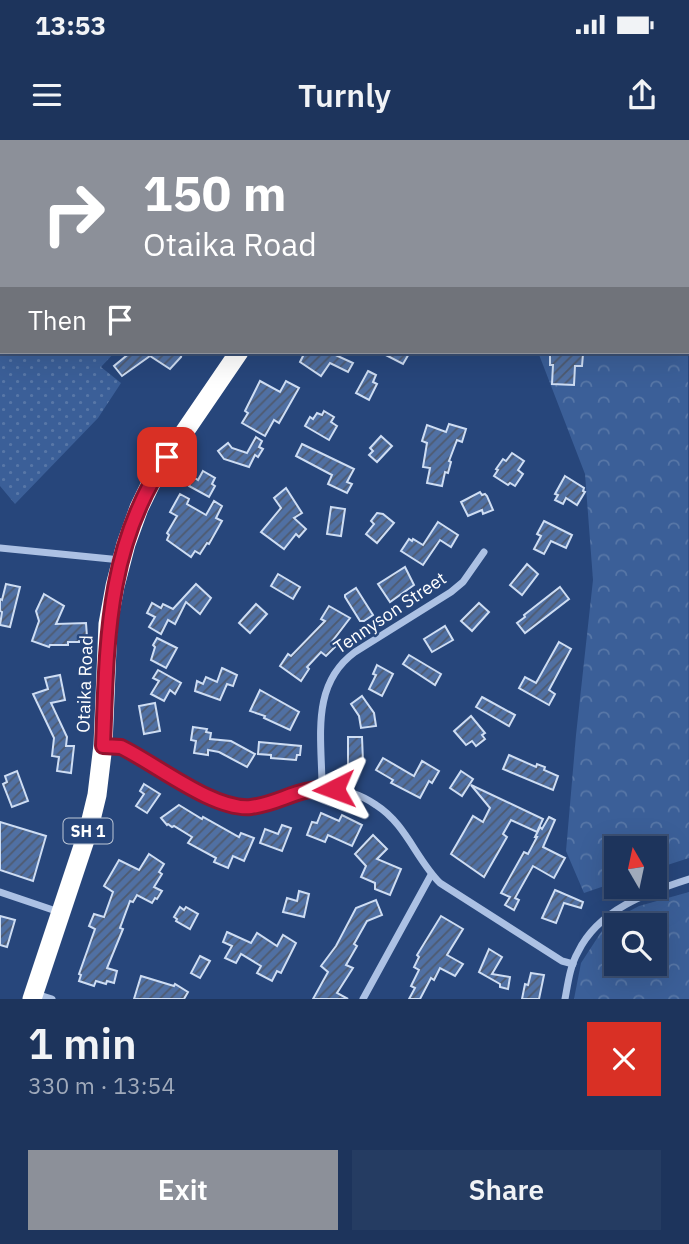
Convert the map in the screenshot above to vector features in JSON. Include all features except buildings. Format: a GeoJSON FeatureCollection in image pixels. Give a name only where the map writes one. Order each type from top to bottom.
{"type":"FeatureCollection","features":[{"type":"Feature","properties":{"kind":"highway","name":"Otaika Road"},"geometry":{"type":"LineString","coordinates":[[39,997],[61,912],[97,795],[103,746],[108,624],[121,560],[139,508],[155,475],[238,354]]}},
{"type":"Feature","properties":{"kind":"street"},"geometry":{"type":"LineString","coordinates":[[0,548],[121,560]]}},
{"type":"Feature","properties":{"kind":"street","name":"Tennyson Street"},"geometry":{"type":"LineString","coordinates":[[322,788],[323,699],[331,677],[344,660],[463,582],[484,552]]}},
{"type":"Feature","properties":{"kind":"street"},"geometry":{"type":"LineString","coordinates":[[103,746],[121,747],[226,805],[251,807],[301,790],[322,788],[359,796],[384,811],[400,826],[431,874],[458,896],[562,961],[573,964]]}},
{"type":"Feature","properties":{"kind":"street"},"geometry":{"type":"LineString","coordinates":[[363,999],[431,874]]}},
{"type":"Feature","properties":{"kind":"street"},"geometry":{"type":"LineString","coordinates":[[565,999],[573,964],[589,936],[617,910],[653,892],[689,879]]}},
{"type":"Feature","properties":{"kind":"street"},"geometry":{"type":"LineString","coordinates":[[0,892],[61,912]]}},
{"type":"Feature","properties":{"kind":"green space"},"geometry":{"type":"Polygon","coordinates":[[[0,354],[113,354],[101,367],[121,383],[98,418],[15,504],[0,486],[0,354]]]}},
{"type":"Feature","properties":{"kind":"green space"},"geometry":{"type":"Polygon","coordinates":[[[539,354],[688,354],[689,858],[667,865],[667,836],[604,836],[604,886],[584,893],[566,851],[593,580],[585,474],[539,354]]]}},
{"type":"Feature","properties":{"kind":"green space"},"geometry":{"type":"Polygon","coordinates":[[[689,892],[689,999],[574,999],[581,963],[604,928],[604,976],[667,976],[667,913],[626,913],[639,906],[689,892]]]}},
{"type":"Feature","properties":{"kind":"route"},"geometry":{"type":"LineString","coordinates":[[167,457],[139,508],[115,586],[108,624],[103,746],[121,747],[132,752],[218,802],[234,807],[263,804],[301,790],[334,789]]}}]}
